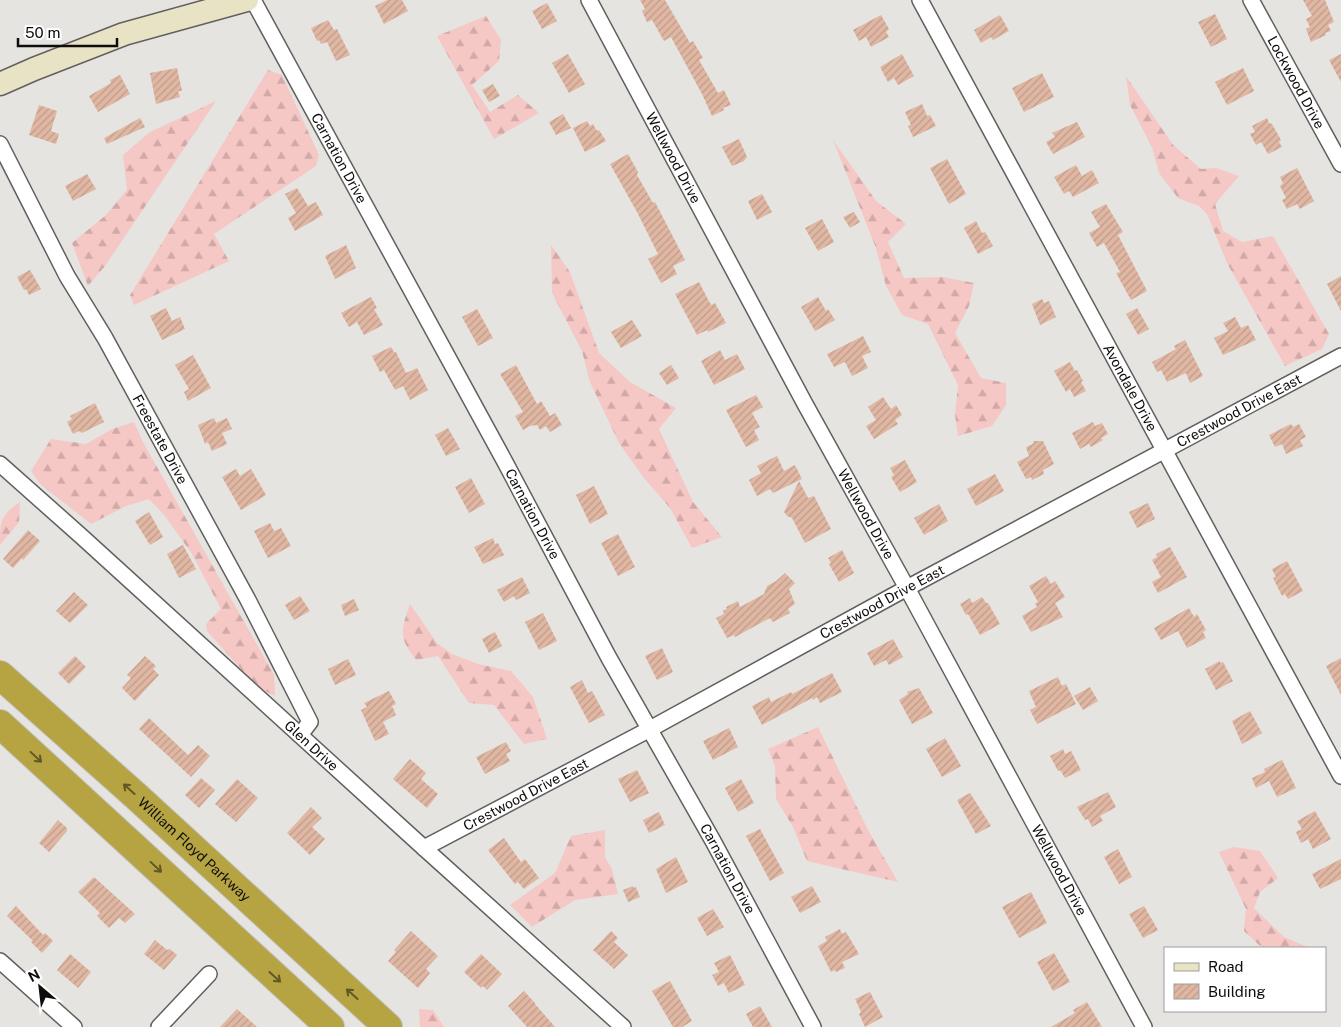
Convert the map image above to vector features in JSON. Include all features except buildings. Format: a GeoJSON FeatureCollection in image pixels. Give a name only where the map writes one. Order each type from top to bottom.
{"type":"FeatureCollection","features":[{"type":"Feature","properties":{"kind":"highway","name":"William Floyd Parkway"},"geometry":{"type":"LineString","coordinates":[[0,675],[136,796],[388,1027]]}},
{"type":"Feature","properties":{"kind":"highway"},"geometry":{"type":"LineString","coordinates":[[0,724],[330,1027]]}},
{"type":"Feature","properties":{"kind":"main road"},"geometry":{"type":"LineString","coordinates":[[0,84],[124,34],[247,0]]}},
{"type":"Feature","properties":{"kind":"street","name":"Carnation Drive"},"geometry":{"type":"LineString","coordinates":[[253,0],[402,276],[506,462],[609,658],[713,841],[813,1027]]}},
{"type":"Feature","properties":{"kind":"street","name":"Wellwood Drive"},"geometry":{"type":"LineString","coordinates":[[589,0],[800,395],[907,588],[1144,1027]]}},
{"type":"Feature","properties":{"kind":"street","name":"Avondale Drive"},"geometry":{"type":"LineString","coordinates":[[920,0],[1341,776]]}},
{"type":"Feature","properties":{"kind":"street","name":"Lockwood Drive"},"geometry":{"type":"LineString","coordinates":[[1251,0],[1341,164]]}},
{"type":"Feature","properties":{"kind":"street","name":"Freestate Drive"},"geometry":{"type":"LineString","coordinates":[[0,144],[67,276],[106,338],[293,686],[310,722],[300,735]]}},
{"type":"Feature","properties":{"kind":"street","name":"Crestwood Drive East"},"geometry":{"type":"LineString","coordinates":[[424,848],[650,729],[907,588],[1341,356]]}},
{"type":"Feature","properties":{"kind":"street","name":"Glen Drive"},"geometry":{"type":"LineString","coordinates":[[0,464],[623,1027]]}},
{"type":"Feature","properties":{"kind":"street"},"geometry":{"type":"LineString","coordinates":[[0,961],[74,1027]]}},
{"type":"Feature","properties":{"kind":"street"},"geometry":{"type":"LineString","coordinates":[[159,1027],[209,974]]}},
{"type":"Feature","properties":{"kind":"green space"},"geometry":{"type":"Polygon","coordinates":[[[486,16],[501,40],[499,61],[472,85],[490,112],[518,95],[539,113],[494,139],[437,36],[486,16]]]}},
{"type":"Feature","properties":{"kind":"green space"},"geometry":{"type":"Polygon","coordinates":[[[268,70],[282,75],[319,155],[316,166],[214,234],[229,261],[134,305],[130,295],[268,70]]]}},
{"type":"Feature","properties":{"kind":"green space"},"geometry":{"type":"Polygon","coordinates":[[[1126,76],[1173,145],[1201,169],[1216,168],[1239,176],[1215,204],[1223,231],[1242,242],[1273,236],[1329,334],[1322,349],[1285,366],[1227,263],[1207,214],[1199,206],[1178,198],[1159,173],[1152,147],[1130,105],[1126,76]]]}},
{"type":"Feature","properties":{"kind":"green space"},"geometry":{"type":"Polygon","coordinates":[[[216,101],[105,266],[88,286],[72,243],[106,215],[127,190],[123,155],[150,132],[216,101]]]}},
{"type":"Feature","properties":{"kind":"green space"},"geometry":{"type":"Polygon","coordinates":[[[833,140],[876,201],[906,224],[888,242],[904,278],[943,277],[974,283],[969,306],[955,333],[981,378],[1006,383],[1006,405],[992,426],[958,436],[955,415],[958,385],[928,324],[902,315],[886,286],[876,248],[833,140]]]}},
{"type":"Feature","properties":{"kind":"green space"},"geometry":{"type":"Polygon","coordinates":[[[551,245],[570,272],[599,353],[630,382],[676,408],[659,429],[693,502],[722,537],[692,548],[670,508],[644,478],[619,443],[590,382],[582,351],[552,293],[551,245]]]}},
{"type":"Feature","properties":{"kind":"green space"},"geometry":{"type":"Polygon","coordinates":[[[134,422],[143,442],[274,675],[275,696],[257,687],[207,631],[206,624],[221,609],[192,554],[165,516],[149,499],[126,506],[91,524],[40,484],[31,471],[51,439],[86,444],[112,429],[134,422]]]}},
{"type":"Feature","properties":{"kind":"green space"},"geometry":{"type":"Polygon","coordinates":[[[20,502],[19,522],[0,545],[2,520],[8,511],[20,502]]]}},
{"type":"Feature","properties":{"kind":"green space"},"geometry":{"type":"Polygon","coordinates":[[[410,604],[437,643],[452,654],[478,664],[511,671],[533,697],[547,739],[524,744],[494,705],[469,703],[438,656],[416,660],[406,645],[403,633],[410,604]]]}},
{"type":"Feature","properties":{"kind":"green space"},"geometry":{"type":"Polygon","coordinates":[[[818,727],[868,830],[898,882],[807,861],[793,827],[776,799],[775,766],[768,749],[818,727]]]}},
{"type":"Feature","properties":{"kind":"green space"},"geometry":{"type":"Polygon","coordinates":[[[605,830],[605,857],[612,869],[618,894],[575,900],[532,927],[510,905],[555,873],[571,836],[605,830]]]}},
{"type":"Feature","properties":{"kind":"green space"},"geometry":{"type":"Polygon","coordinates":[[[1234,847],[1260,851],[1278,878],[1260,892],[1254,908],[1284,937],[1308,947],[1264,947],[1259,945],[1244,931],[1246,909],[1219,852],[1234,847]]]}},
{"type":"Feature","properties":{"kind":"green space"},"geometry":{"type":"Polygon","coordinates":[[[419,1009],[433,1010],[444,1027],[420,1027],[419,1009]]]}}]}
